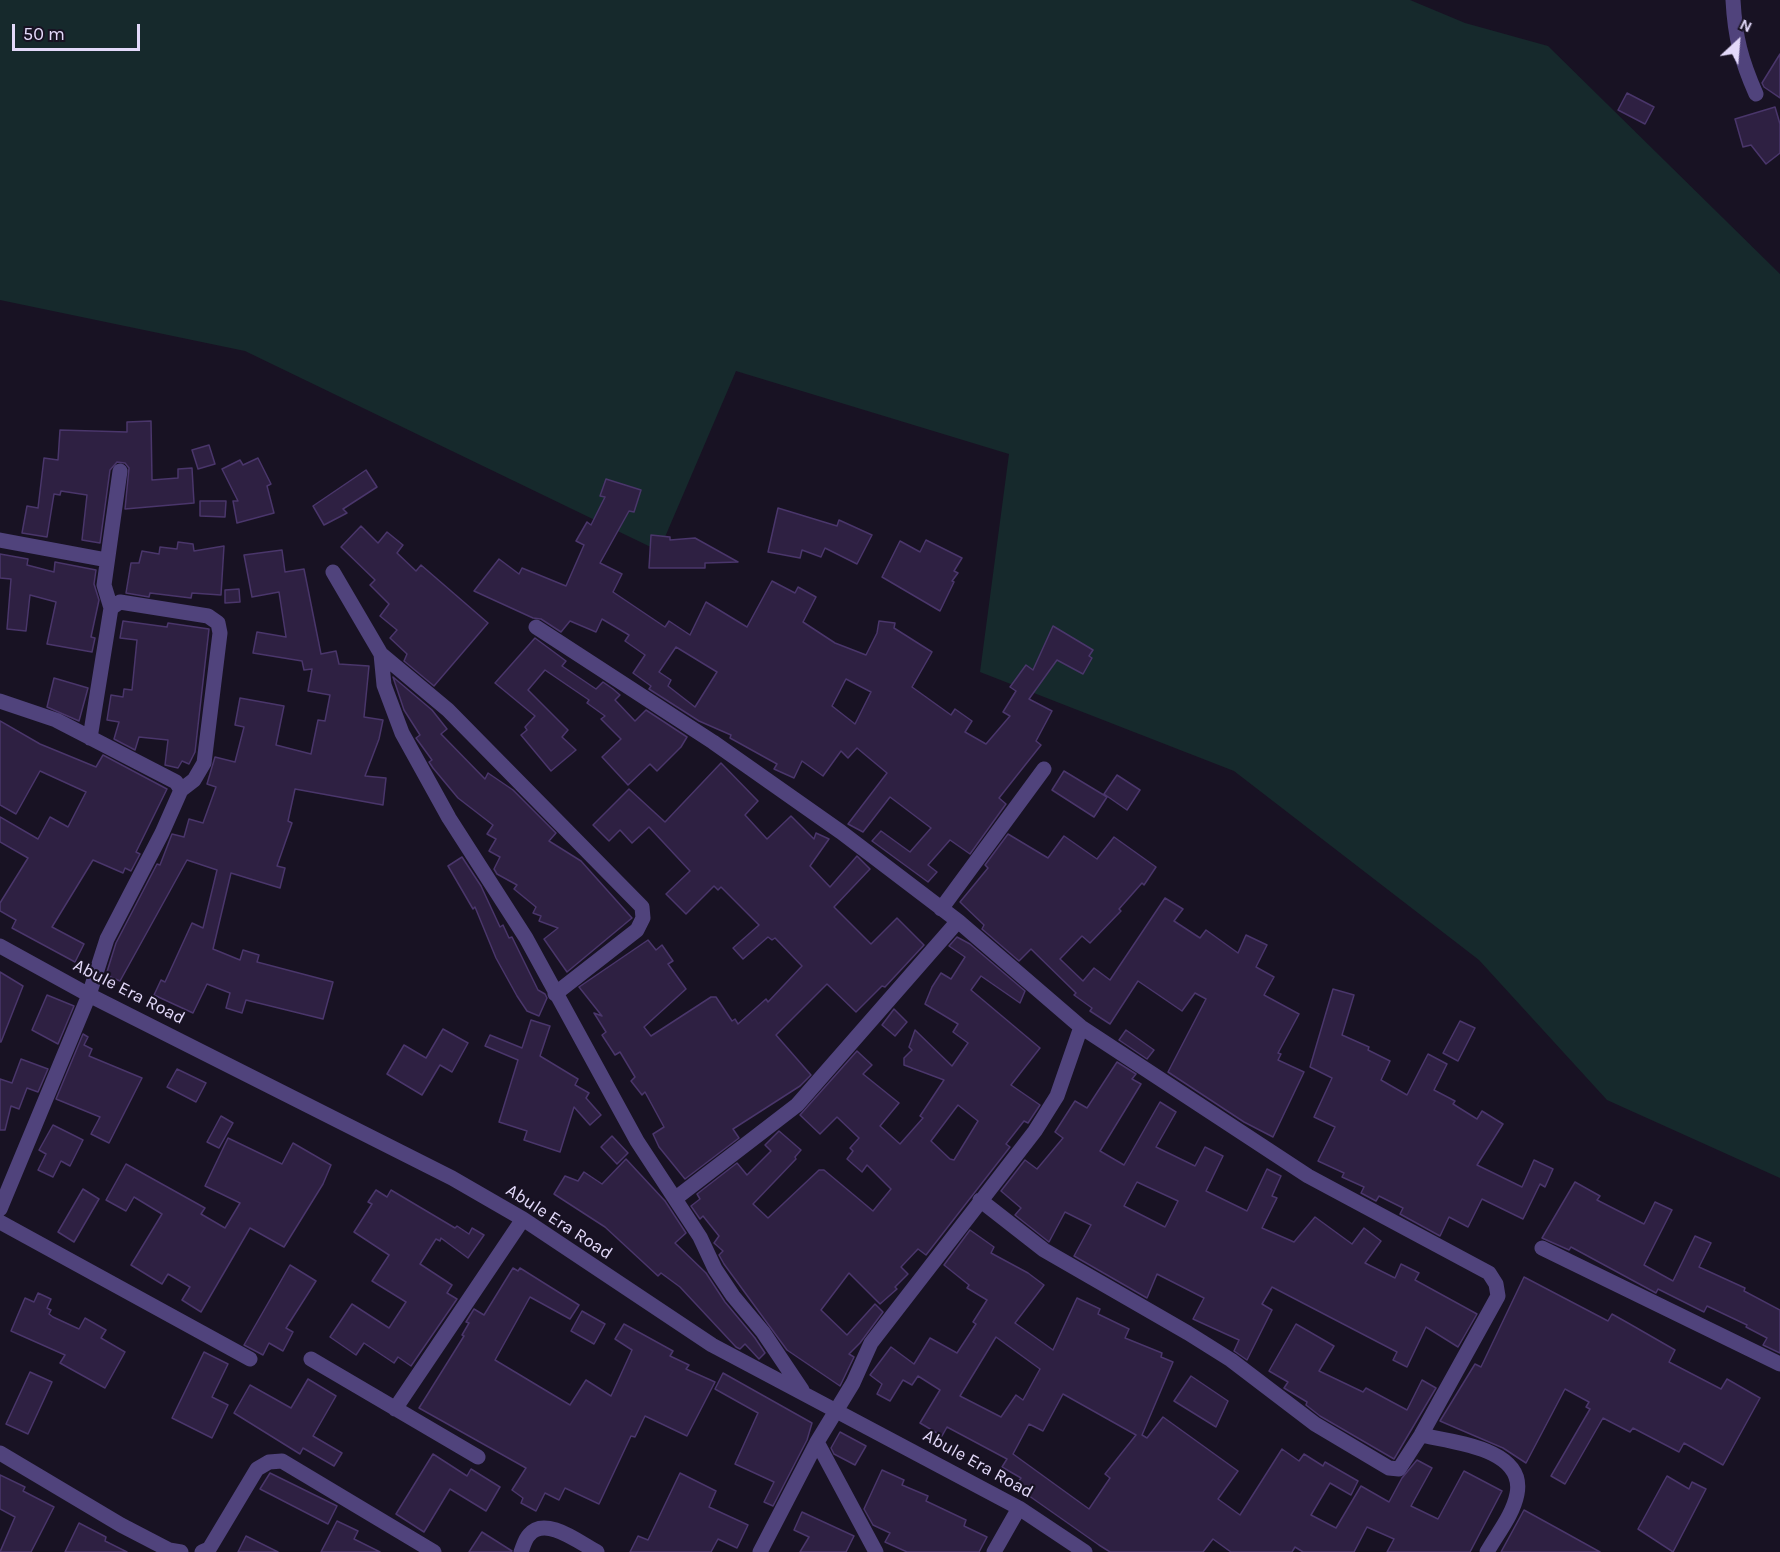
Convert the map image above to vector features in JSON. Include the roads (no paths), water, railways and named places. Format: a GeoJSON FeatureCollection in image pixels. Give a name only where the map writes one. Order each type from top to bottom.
{"type":"FeatureCollection","features":[{"type":"Feature","properties":{"kind":"street"},"geometry":{"type":"LineString","coordinates":[[1733,0],[1735,35],[1741,59],[1756,94]]}},
{"type":"Feature","properties":{"kind":"street"},"geometry":{"type":"LineString","coordinates":[[90,738],[111,608],[104,585],[120,471]]}},
{"type":"Feature","properties":{"kind":"street"},"geometry":{"type":"LineString","coordinates":[[0,540],[107,560]]}},
{"type":"Feature","properties":{"kind":"street"},"geometry":{"type":"LineString","coordinates":[[333,572],[381,654],[448,710],[642,907],[643,918],[637,930],[555,994]]}},
{"type":"Feature","properties":{"kind":"street"},"geometry":{"type":"LineString","coordinates":[[0,1209],[89,995],[107,939],[162,833],[180,790],[194,780],[204,763],[220,633],[218,623],[208,616],[185,611],[120,602],[111,608]]}},
{"type":"Feature","properties":{"kind":"street"},"geometry":{"type":"LineString","coordinates":[[536,627],[713,742],[841,832],[958,921],[1082,1027],[1308,1176],[1489,1273],[1497,1284],[1498,1296],[1421,1435],[1399,1469],[1378,1463],[1316,1424],[1222,1354],[1044,1250],[980,1200]]}},
{"type":"Feature","properties":{"kind":"street"},"geometry":{"type":"LineString","coordinates":[[381,654],[384,685],[402,733],[449,818],[526,938],[637,1142],[676,1198],[723,1282],[763,1332],[804,1394]]}},
{"type":"Feature","properties":{"kind":"street"},"geometry":{"type":"LineString","coordinates":[[0,701],[56,720],[176,782],[180,790]]}},
{"type":"Feature","properties":{"kind":"street"},"geometry":{"type":"LineString","coordinates":[[941,909],[1044,769]]}},
{"type":"Feature","properties":{"kind":"street"},"geometry":{"type":"LineString","coordinates":[[676,1198],[797,1105],[958,921]]}},
{"type":"Feature","properties":{"kind":"street","name":"Abule Era Road"},"geometry":{"type":"LineString","coordinates":[[0,946],[89,995],[452,1178],[524,1219],[712,1345],[1019,1508],[1085,1552]]}},
{"type":"Feature","properties":{"kind":"street"},"geometry":{"type":"LineString","coordinates":[[760,1552],[817,1442],[853,1383],[871,1343],[1035,1131],[1057,1096],[1082,1027]]}},
{"type":"Feature","properties":{"kind":"street"},"geometry":{"type":"LineString","coordinates":[[395,1409],[524,1219]]}},
{"type":"Feature","properties":{"kind":"street"},"geometry":{"type":"LineString","coordinates":[[0,1221],[250,1359]]}},
{"type":"Feature","properties":{"kind":"street"},"geometry":{"type":"LineString","coordinates":[[1542,1248],[1780,1364]]}},
{"type":"Feature","properties":{"kind":"street"},"geometry":{"type":"LineString","coordinates":[[311,1359],[478,1457]]}},
{"type":"Feature","properties":{"kind":"street"},"geometry":{"type":"LineString","coordinates":[[1421,1435],[1485,1449],[1506,1463],[1516,1478],[1517,1493],[1511,1511],[1487,1552]]}},
{"type":"Feature","properties":{"kind":"street"},"geometry":{"type":"LineString","coordinates":[[817,1442],[876,1552]]}},
{"type":"Feature","properties":{"kind":"street"},"geometry":{"type":"LineString","coordinates":[[0,1453],[121,1525],[169,1550],[181,1552]]}},
{"type":"Feature","properties":{"kind":"street"},"geometry":{"type":"LineString","coordinates":[[202,1552],[209,1549],[257,1469],[269,1462],[282,1461],[434,1552]]}},
{"type":"Feature","properties":{"kind":"street"},"geometry":{"type":"LineString","coordinates":[[994,1552],[1019,1508]]}},
{"type":"Feature","properties":{"kind":"street"},"geometry":{"type":"LineString","coordinates":[[520,1552],[529,1534],[542,1527],[555,1529],[597,1552]]}}]}
